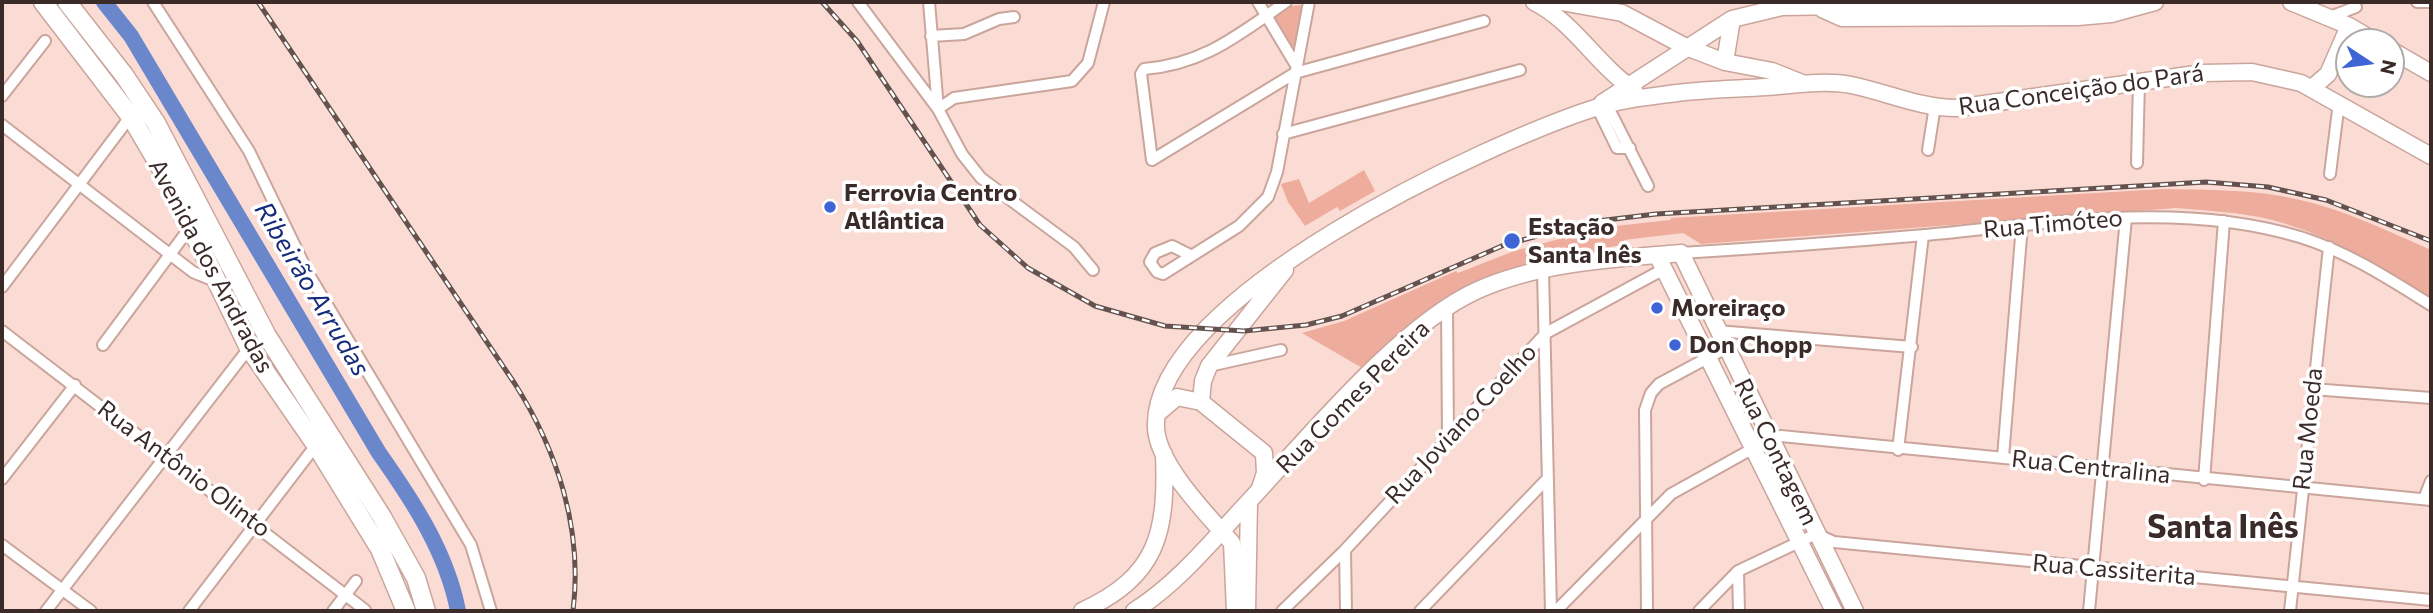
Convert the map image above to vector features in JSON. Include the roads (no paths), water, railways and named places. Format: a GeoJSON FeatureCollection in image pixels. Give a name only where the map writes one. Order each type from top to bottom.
{"type":"FeatureCollection","features":[{"type":"Feature","properties":{"kind":"main road","name":"Avenida dos Andradas"},"geometry":{"type":"LineString","coordinates":[[43,2],[131,117],[191,226],[249,348],[316,445],[391,569],[406,611]]}},
{"type":"Feature","properties":{"kind":"main road","name":"Avenida dos Andradas"},"geometry":{"type":"LineString","coordinates":[[66,2],[140,98],[267,336],[382,517],[416,578],[426,611]]}},
{"type":"Feature","properties":{"kind":"main road"},"geometry":{"type":"LineString","coordinates":[[1534,2],[1557,18],[1610,71],[1645,97]]}},
{"type":"Feature","properties":{"kind":"main road"},"geometry":{"type":"LineString","coordinates":[[1561,2],[1622,13],[1686,47],[1725,62],[1772,71],[1806,84]]}},
{"type":"Feature","properties":{"kind":"main road"},"geometry":{"type":"LineString","coordinates":[[1602,106],[1686,47],[1732,19],[1782,7],[2090,5],[2109,2]]}},
{"type":"Feature","properties":{"kind":"main road"},"geometry":{"type":"LineString","coordinates":[[1816,7],[1842,18],[2003,19],[2111,14],[2155,2]]}},
{"type":"Feature","properties":{"kind":"main road"},"geometry":{"type":"LineString","coordinates":[[2291,2],[2352,28]]}},
{"type":"Feature","properties":{"kind":"main road"},"geometry":{"type":"LineString","coordinates":[[1725,62],[1732,19]]}},
{"type":"Feature","properties":{"kind":"main road"},"geometry":{"type":"LineString","coordinates":[[2312,88],[2328,74],[2349,26]]}},
{"type":"Feature","properties":{"kind":"main road"},"geometry":{"type":"LineString","coordinates":[[2405,58],[2431,74]]}},
{"type":"Feature","properties":{"kind":"main road"},"geometry":{"type":"LineString","coordinates":[[1602,106],[1609,85],[1610,71]]}},
{"type":"Feature","properties":{"kind":"main road","name":"Rua Conceição do Pará"},"geometry":{"type":"LineString","coordinates":[[1157,414],[1168,376],[1231,307],[1293,259],[1427,177],[1602,106],[1645,97],[1806,84],[1850,85],[1935,106],[1956,108],[2203,73],[2239,71],[2275,75],[2312,88],[2431,156]]}},
{"type":"Feature","properties":{"kind":"main road","name":"Rua Timóteo"},"geometry":{"type":"LineString","coordinates":[[1661,262],[1681,253]]}},
{"type":"Feature","properties":{"kind":"main road","name":"Rua Contagem"},"geometry":{"type":"LineString","coordinates":[[1681,253],[1855,611]]}},
{"type":"Feature","properties":{"kind":"main road","name":"Rua Gomes Pereira"},"geometry":{"type":"LineString","coordinates":[[1136,610],[1222,532],[1347,397],[1415,331],[1447,308],[1484,287],[1543,271],[1619,258],[1661,262]]}},
{"type":"Feature","properties":{"kind":"main road"},"geometry":{"type":"LineString","coordinates":[[1201,402],[1203,382],[1209,366],[1293,259]]}},
{"type":"Feature","properties":{"kind":"main road","name":"Rua Contagem"},"geometry":{"type":"LineString","coordinates":[[1661,262],[1710,356],[1834,611]]}},
{"type":"Feature","properties":{"kind":"main road"},"geometry":{"type":"LineString","coordinates":[[1235,611],[1232,543],[1194,502],[1164,452],[1157,433],[1157,414],[1177,397],[1201,402],[1264,453],[1289,459]]}},
{"type":"Feature","properties":{"kind":"main road"},"geometry":{"type":"LineString","coordinates":[[1082,611],[1101,602],[1131,580],[1144,567],[1153,551],[1162,516],[1164,452]]}},
{"type":"Feature","properties":{"kind":"main road"},"geometry":{"type":"LineString","coordinates":[[1247,611],[1254,496],[1265,473],[1264,453]]}},
{"type":"Feature","properties":{"kind":"street"},"geometry":{"type":"LineString","coordinates":[[153,2],[249,151],[308,273],[471,545],[491,611]]}},
{"type":"Feature","properties":{"kind":"street"},"geometry":{"type":"LineString","coordinates":[[858,2],[938,109],[962,154],[981,178],[1074,247],[1093,270]]}},
{"type":"Feature","properties":{"kind":"street"},"geometry":{"type":"LineString","coordinates":[[929,2],[938,109]]}},
{"type":"Feature","properties":{"kind":"street"},"geometry":{"type":"LineString","coordinates":[[938,109],[954,98],[1072,81],[1088,63],[1104,2]]}},
{"type":"Feature","properties":{"kind":"street"},"geometry":{"type":"LineString","coordinates":[[1258,2],[1296,70]]}},
{"type":"Feature","properties":{"kind":"street"},"geometry":{"type":"LineString","coordinates":[[1286,2],[1197,60],[1144,69],[1141,74],[1152,160],[1296,70],[1483,21]]}},
{"type":"Feature","properties":{"kind":"street"},"geometry":{"type":"LineString","coordinates":[[1190,255],[1239,226],[1268,197],[1277,172],[1309,2]]}},
{"type":"Feature","properties":{"kind":"street"},"geometry":{"type":"LineString","coordinates":[[2417,2],[2431,2]]}},
{"type":"Feature","properties":{"kind":"street"},"geometry":{"type":"LineString","coordinates":[[2330,17],[2357,4]]}},
{"type":"Feature","properties":{"kind":"street"},"geometry":{"type":"LineString","coordinates":[[2349,26],[2357,4]]}},
{"type":"Feature","properties":{"kind":"street"},"geometry":{"type":"LineString","coordinates":[[931,36],[964,34],[999,19],[1014,17]]}},
{"type":"Feature","properties":{"kind":"street"},"geometry":{"type":"LineString","coordinates":[[2,96],[45,41]]}},
{"type":"Feature","properties":{"kind":"street"},"geometry":{"type":"LineString","coordinates":[[1283,134],[1520,70]]}},
{"type":"Feature","properties":{"kind":"street"},"geometry":{"type":"LineString","coordinates":[[2137,163],[2139,82]]}},
{"type":"Feature","properties":{"kind":"street"},"geometry":{"type":"LineString","coordinates":[[2,287],[131,117],[140,98]]}},
{"type":"Feature","properties":{"kind":"street"},"geometry":{"type":"LineString","coordinates":[[2330,174],[2339,102]]}},
{"type":"Feature","properties":{"kind":"street"},"geometry":{"type":"LineString","coordinates":[[1602,106],[1617,148],[1630,148],[1648,186]]}},
{"type":"Feature","properties":{"kind":"street"},"geometry":{"type":"LineString","coordinates":[[1928,150],[1935,106]]}},
{"type":"Feature","properties":{"kind":"street"},"geometry":{"type":"LineString","coordinates":[[2,125],[193,272],[215,281]]}},
{"type":"Feature","properties":{"kind":"street"},"geometry":{"type":"LineString","coordinates":[[2089,611],[2126,218]]}},
{"type":"Feature","properties":{"kind":"street","name":"Rua Timóteo"},"geometry":{"type":"LineString","coordinates":[[1681,253],[2126,218],[2224,221],[2275,230],[2329,247],[2366,265],[2431,305]]}},
{"type":"Feature","properties":{"kind":"street"},"geometry":{"type":"LineString","coordinates":[[2204,480],[2224,221]]}},
{"type":"Feature","properties":{"kind":"street"},"geometry":{"type":"LineString","coordinates":[[2003,457],[2022,225]]}},
{"type":"Feature","properties":{"kind":"street"},"geometry":{"type":"LineString","coordinates":[[103,345],[168,253],[191,226]]}},
{"type":"Feature","properties":{"kind":"street"},"geometry":{"type":"LineString","coordinates":[[1898,450],[1923,235]]}},
{"type":"Feature","properties":{"kind":"street","name":"Rua Moeda"},"geometry":{"type":"LineString","coordinates":[[2290,611],[2329,247]]}},
{"type":"Feature","properties":{"kind":"street","name":"Rua Joviano Coelho"},"geometry":{"type":"LineString","coordinates":[[1282,611],[1345,550],[1546,332],[1661,262]]}},
{"type":"Feature","properties":{"kind":"street"},"geometry":{"type":"LineString","coordinates":[[1543,271],[1547,479],[1553,611]]}},
{"type":"Feature","properties":{"kind":"street"},"geometry":{"type":"LineString","coordinates":[[1447,308],[1448,437]]}},
{"type":"Feature","properties":{"kind":"street","name":"Rua Antônio Olinto"},"geometry":{"type":"LineString","coordinates":[[2,331],[255,522],[365,610]]}},
{"type":"Feature","properties":{"kind":"street"},"geometry":{"type":"LineString","coordinates":[[1717,331],[1912,347]]}},
{"type":"Feature","properties":{"kind":"street"},"geometry":{"type":"LineString","coordinates":[[46,611],[163,455],[249,348]]}},
{"type":"Feature","properties":{"kind":"street"},"geometry":{"type":"LineString","coordinates":[[1647,611],[1645,410],[1650,393],[1659,384],[1726,348]]}},
{"type":"Feature","properties":{"kind":"street"},"geometry":{"type":"LineString","coordinates":[[1209,366],[1280,350]]}},
{"type":"Feature","properties":{"kind":"street"},"geometry":{"type":"LineString","coordinates":[[2,479],[75,385]]}},
{"type":"Feature","properties":{"kind":"street"},"geometry":{"type":"LineString","coordinates":[[2312,389],[2431,398]]}},
{"type":"Feature","properties":{"kind":"street","name":"Rua Centralina"},"geometry":{"type":"LineString","coordinates":[[1553,611],[1683,486],[1770,439],[1782,436],[1898,450],[2104,467],[2204,480],[2428,499]]}},
{"type":"Feature","properties":{"kind":"street"},"geometry":{"type":"LineString","coordinates":[[189,611],[316,445]]}},
{"type":"Feature","properties":{"kind":"street"},"geometry":{"type":"LineString","coordinates":[[1420,611],[1547,479]]}},
{"type":"Feature","properties":{"kind":"street"},"geometry":{"type":"LineString","coordinates":[[2428,499],[2431,481]]}},
{"type":"Feature","properties":{"kind":"street"},"geometry":{"type":"LineString","coordinates":[[1699,611],[1738,571],[1816,534]]}},
{"type":"Feature","properties":{"kind":"street","name":"Rua Cassiterita"},"geometry":{"type":"LineString","coordinates":[[1816,534],[1834,542],[2431,600]]}},
{"type":"Feature","properties":{"kind":"street"},"geometry":{"type":"LineString","coordinates":[[2,545],[92,611]]}},
{"type":"Feature","properties":{"kind":"street"},"geometry":{"type":"LineString","coordinates":[[1345,550],[1346,611]]}},
{"type":"Feature","properties":{"kind":"street"},"geometry":{"type":"LineString","coordinates":[[1738,571],[1739,611]]}},
{"type":"Feature","properties":{"kind":"street"},"geometry":{"type":"LineString","coordinates":[[333,611],[356,581]]}},
{"type":"Feature","properties":{"kind":"waterway","name":"Ribeirão Arrudas"},"geometry":{"type":"LineString","coordinates":[[104,2],[131,36],[379,453],[416,509],[446,569],[458,611]]}},
{"type":"Feature","properties":{"kind":"railway"},"geometry":{"type":"LineString","coordinates":[[258,2],[515,384],[544,437],[564,493],[570,522],[574,551],[573,611]]}},
{"type":"Feature","properties":{"kind":"railway"},"geometry":{"type":"LineString","coordinates":[[822,2],[857,41],[980,225],[1028,268],[1095,306],[1165,326],[1244,331],[1306,325],[1342,316],[1504,245],[1589,222],[1656,214],[2206,182],[2268,187],[2326,200],[2431,241]]}},
{"type":"Feature","properties":{"kind":"place","name":"Ferrovia Centro Atlântica"},"geometry":{"type":"Point","coordinates":[830,207]}},
{"type":"Feature","properties":{"kind":"place","name":"Estação Santa Inês"},"geometry":{"type":"Point","coordinates":[1512,241]}},
{"type":"Feature","properties":{"kind":"place","name":"Moreiraço"},"geometry":{"type":"Point","coordinates":[1657,308]}},
{"type":"Feature","properties":{"kind":"place","name":"Don Chopp"},"geometry":{"type":"Point","coordinates":[1675,345]}},
{"type":"Feature","properties":{"kind":"district","name":"Santa Inês"},"geometry":{"type":"Point","coordinates":[2223,527]}}]}
